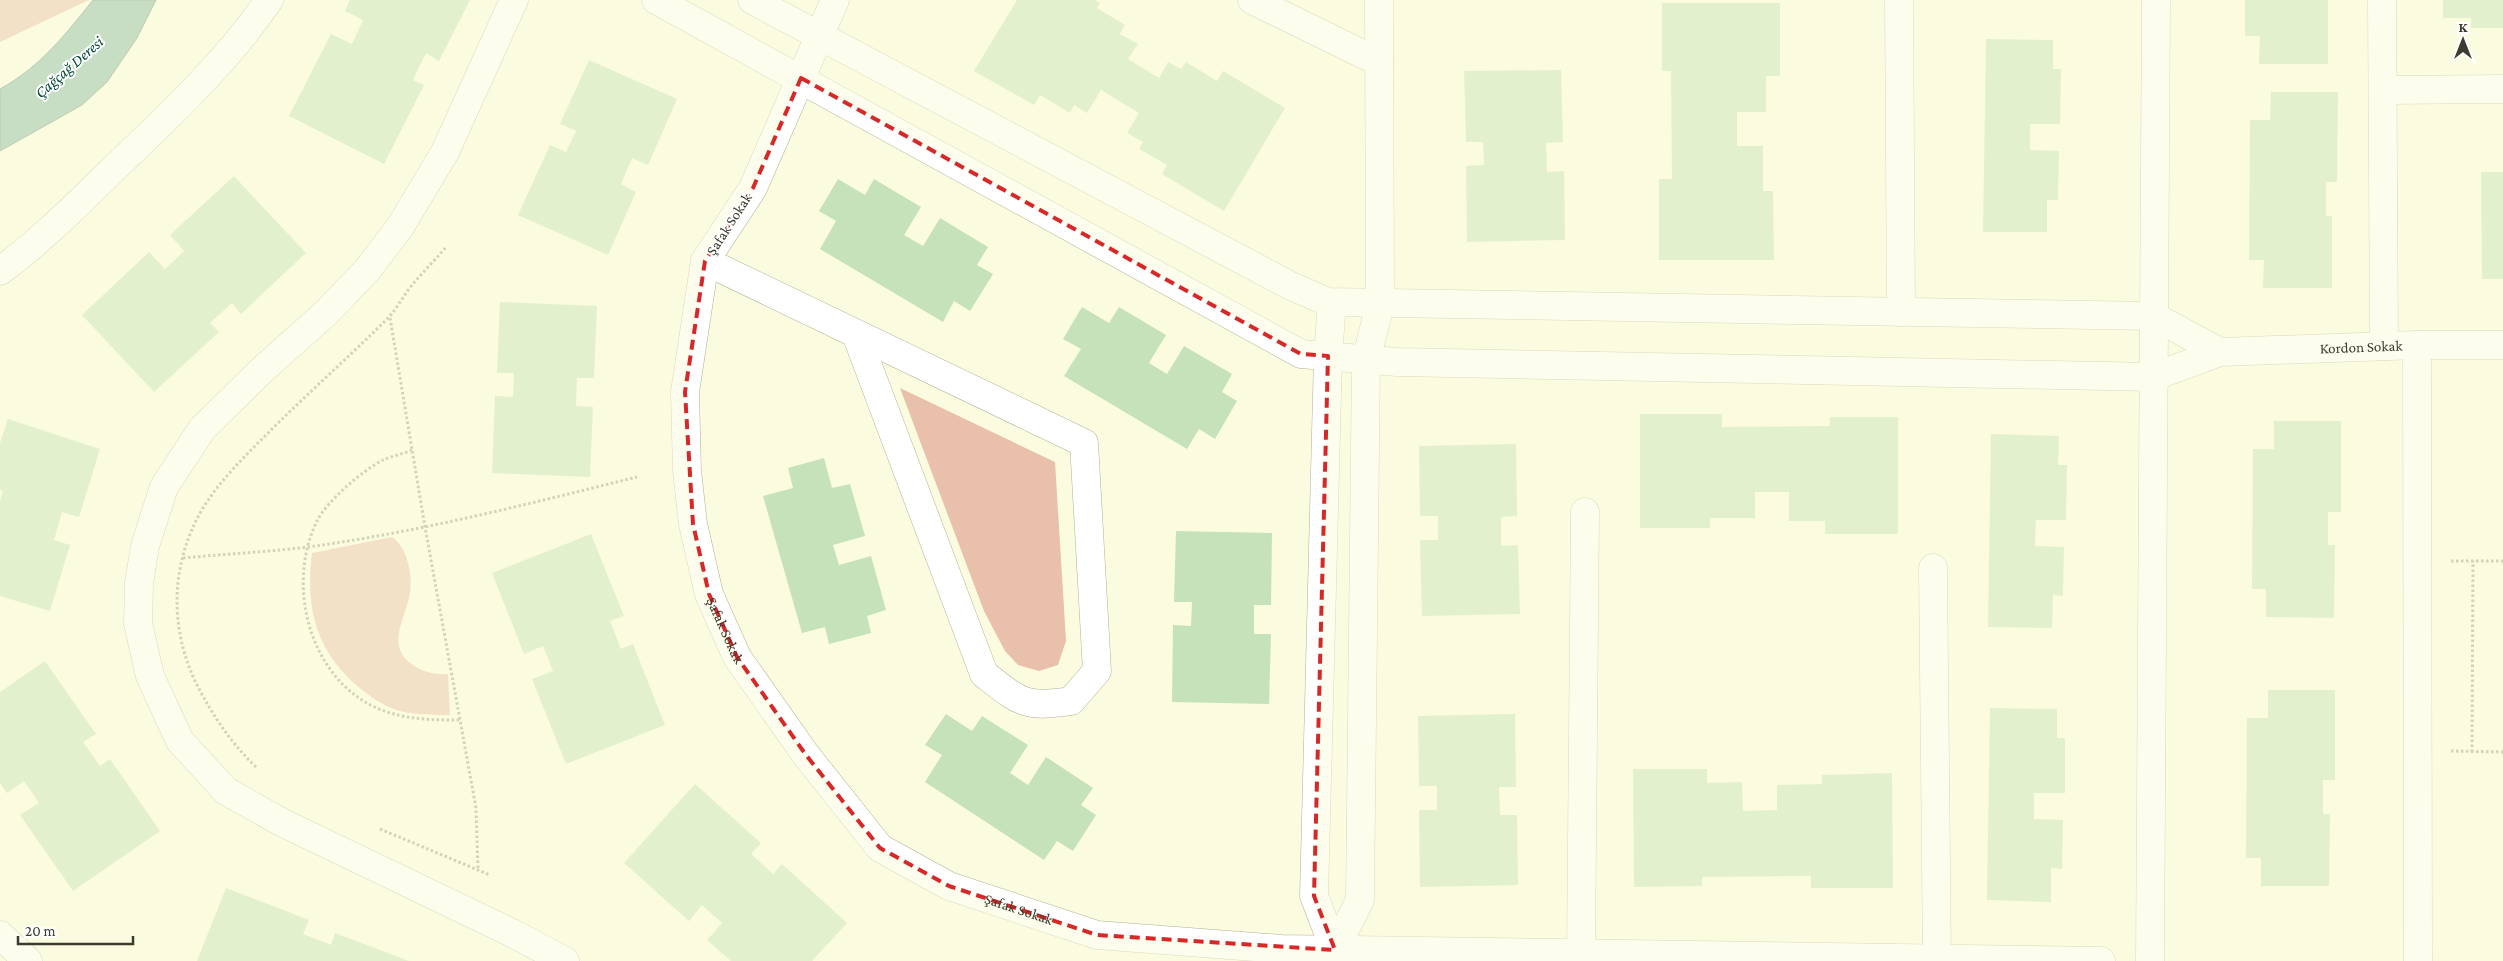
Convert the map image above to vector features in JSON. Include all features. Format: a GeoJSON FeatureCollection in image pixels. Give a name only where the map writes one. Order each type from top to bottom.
{"type":"FeatureCollection","features":[{"type":"Feature","properties":{"kind":"street"},"geometry":{"type":"LineString","coordinates":[[0,271],[34,246],[171,114],[252,26],[269,0]]}},
{"type":"Feature","properties":{"kind":"street"},"geometry":{"type":"LineString","coordinates":[[514,0],[445,152],[400,227],[368,269],[327,312],[261,371],[202,429],[164,487],[145,546],[139,583],[138,623],[150,676],[180,741],[226,791],[281,822],[566,961]]}},
{"type":"Feature","properties":{"kind":"street"},"geometry":{"type":"LineString","coordinates":[[656,0],[1301,354],[1366,360],[2153,377],[2220,352]]}},
{"type":"Feature","properties":{"kind":"street"},"geometry":{"type":"LineString","coordinates":[[752,0],[1291,286],[1332,303],[2153,316],[2220,352]]}},
{"type":"Feature","properties":{"kind":"street","name":"Şafak Sokak"},"geometry":{"type":"LineString","coordinates":[[835,0],[752,188],[705,261],[685,392],[687,472],[692,516],[708,594],[737,656],[806,756],[880,848],[949,886],[1097,935],[1281,949],[1335,956],[1581,954],[2101,961]]}},
{"type":"Feature","properties":{"kind":"street"},"geometry":{"type":"LineString","coordinates":[[1252,0],[1379,62]]}},
{"type":"Feature","properties":{"kind":"street"},"geometry":{"type":"LineString","coordinates":[[1335,956],[1360,900],[1366,360],[1380,305],[1379,0]]}},
{"type":"Feature","properties":{"kind":"street"},"geometry":{"type":"LineString","coordinates":[[1899,0],[1901,312]]}},
{"type":"Feature","properties":{"kind":"street"},"geometry":{"type":"LineString","coordinates":[[2150,961],[2156,0]]}},
{"type":"Feature","properties":{"kind":"street"},"geometry":{"type":"LineString","coordinates":[[2382,0],[2384,346]]}},
{"type":"Feature","properties":{"kind":"street"},"geometry":{"type":"LineString","coordinates":[[2383,90],[2503,89]]}},
{"type":"Feature","properties":{"kind":"street"},"geometry":{"type":"LineString","coordinates":[[705,261],[1084,443],[1097,671],[1070,701],[1041,705],[1017,699],[984,674],[856,334]]}},
{"type":"Feature","properties":{"kind":"street"},"geometry":{"type":"LineString","coordinates":[[1332,303],[1328,356],[1314,896],[1335,956]]}},
{"type":"Feature","properties":{"kind":"street"},"geometry":{"type":"LineString","coordinates":[[2417,345],[2418,961]]}},
{"type":"Feature","properties":{"kind":"street","name":"Kordon Sokak"},"geometry":{"type":"LineString","coordinates":[[2220,352],[2417,345],[2503,345]]}},
{"type":"Feature","properties":{"kind":"street"},"geometry":{"type":"LineString","coordinates":[[1581,954],[1585,512]]}},
{"type":"Feature","properties":{"kind":"street"},"geometry":{"type":"LineString","coordinates":[[1933,568],[1937,960]]}},
{"type":"Feature","properties":{"kind":"street"},"geometry":{"type":"LineString","coordinates":[[0,935],[28,961]]}},
{"type":"Feature","properties":{"kind":"path"},"geometry":{"type":"LineString","coordinates":[[263,771],[230,741],[208,706],[182,652],[176,606],[179,572],[190,535],[203,508],[243,458],[390,317],[412,286],[447,246]]}},
{"type":"Feature","properties":{"kind":"path"},"geometry":{"type":"LineString","coordinates":[[390,317],[425,527],[476,808],[478,869]]}},
{"type":"Feature","properties":{"kind":"path"},"geometry":{"type":"LineString","coordinates":[[412,450],[383,461],[357,478],[317,520],[308,547],[303,575],[305,610],[315,642],[330,671],[349,689],[378,708],[408,718],[461,720]]}},
{"type":"Feature","properties":{"kind":"path"},"geometry":{"type":"LineString","coordinates":[[183,558],[308,547],[425,527],[485,515],[637,477]]}},
{"type":"Feature","properties":{"kind":"path"},"geometry":{"type":"LineString","coordinates":[[2418,561],[2503,561]]}},
{"type":"Feature","properties":{"kind":"path"},"geometry":{"type":"LineString","coordinates":[[2472,752],[2473,561]]}},
{"type":"Feature","properties":{"kind":"path"},"geometry":{"type":"LineString","coordinates":[[2418,751],[2503,752]]}},
{"type":"Feature","properties":{"kind":"path"},"geometry":{"type":"LineString","coordinates":[[376,827],[490,875]]}},
{"type":"Feature","properties":{"kind":"highlighted area"},"geometry":{"type":"Polygon","coordinates":[[[801,78],[1301,354],[1328,356],[1314,896],[1335,950],[1097,935],[949,886],[880,848],[806,755],[737,657],[709,594],[693,524],[685,392],[705,261],[753,188],[801,78]]]}},
{"type":"Feature","properties":{"kind":"shaded area"},"geometry":{"type":"Polygon","coordinates":[[[0,0],[89,0],[0,42],[0,0]]]}},
{"type":"Feature","properties":{"kind":"shaded area"},"geometry":{"type":"Polygon","coordinates":[[[900,388],[1055,462],[1066,641],[1058,665],[1039,671],[1018,665],[1005,651],[984,611],[900,388]]]}},
{"type":"Feature","properties":{"kind":"shaded area"},"geometry":{"type":"Polygon","coordinates":[[[392,537],[402,547],[408,562],[411,578],[410,593],[399,634],[401,652],[407,660],[421,670],[448,674],[450,715],[404,712],[393,709],[376,700],[361,689],[333,660],[317,628],[310,592],[312,553],[392,537]]]}},
{"type":"Feature","properties":{"kind":"water","name":"Çağçağ Deresi"},"geometry":{"type":"Polygon","coordinates":[[[93,0],[156,0],[137,38],[107,82],[82,105],[0,151],[0,89],[40,60],[62,38],[93,0]]]}},
{"type":"Feature","properties":{"kind":"building"},"geometry":{"type":"Polygon","coordinates":[[[350,0],[470,0],[439,61],[426,53],[413,80],[424,85],[384,164],[289,116],[331,34],[352,44],[363,20],[345,11],[350,0]]]}},
{"type":"Feature","properties":{"kind":"building"},"geometry":{"type":"Polygon","coordinates":[[[1017,0],[1095,0],[1100,3],[1097,8],[1125,25],[1120,34],[1138,44],[1128,59],[1159,78],[1168,62],[1181,69],[1186,62],[1217,81],[1223,71],[1285,108],[1224,211],[1162,174],[1167,165],[1139,149],[1143,142],[1127,133],[1139,113],[1101,90],[1087,113],[1074,105],[1070,113],[1040,95],[1034,105],[974,71],[1017,0]]]}},
{"type":"Feature","properties":{"kind":"building"},"geometry":{"type":"Polygon","coordinates":[[[2245,0],[2328,0],[2328,64],[2259,64],[2260,36],[2245,36],[2245,0]]]}},
{"type":"Feature","properties":{"kind":"building"},"geometry":{"type":"Polygon","coordinates":[[[2443,0],[2503,0],[2503,28],[2471,28],[2471,18],[2443,18],[2443,0]]]}},
{"type":"Feature","properties":{"kind":"building"},"geometry":{"type":"Polygon","coordinates":[[[1662,3],[1780,3],[1780,76],[1766,76],[1766,112],[1737,112],[1737,146],[1763,146],[1763,191],[1773,191],[1774,260],[1659,260],[1659,179],[1672,179],[1671,71],[1662,71],[1662,3]]]}},
{"type":"Feature","properties":{"kind":"building"},"geometry":{"type":"Polygon","coordinates":[[[1986,39],[2053,40],[2053,69],[2061,69],[2060,124],[2030,124],[2030,150],[2059,151],[2058,200],[2047,200],[2047,232],[1983,232],[1986,39]]]}},
{"type":"Feature","properties":{"kind":"building"},"geometry":{"type":"Polygon","coordinates":[[[589,60],[677,99],[648,165],[632,158],[621,184],[636,192],[608,255],[518,215],[550,145],[566,152],[576,131],[560,124],[589,60]]]}},
{"type":"Feature","properties":{"kind":"building"},"geometry":{"type":"Polygon","coordinates":[[[1561,70],[1563,142],[1546,143],[1547,172],[1564,171],[1565,240],[1467,242],[1466,166],[1484,165],[1483,142],[1466,142],[1464,71],[1561,70]]]}},
{"type":"Feature","properties":{"kind":"building"},"geometry":{"type":"Polygon","coordinates":[[[2271,92],[2338,92],[2337,182],[2326,182],[2326,216],[2332,216],[2332,288],[2263,288],[2264,260],[2249,260],[2250,120],[2270,120],[2271,92]]]}},
{"type":"Feature","properties":{"kind":"building"},"geometry":{"type":"Polygon","coordinates":[[[2481,172],[2503,172],[2503,279],[2482,279],[2481,172]]]}},
{"type":"Feature","properties":{"kind":"building"},"geometry":{"type":"Polygon","coordinates":[[[234,176],[306,253],[241,314],[232,303],[210,323],[219,332],[154,392],[82,315],[149,252],[165,269],[184,251],[170,235],[234,176]]]}},
{"type":"Feature","properties":{"kind":"building"},"geometry":{"type":"Polygon","coordinates":[[[838,179],[865,195],[874,179],[921,207],[904,235],[923,246],[940,218],[988,247],[977,265],[993,274],[970,311],[954,301],[943,322],[820,249],[836,221],[819,211],[838,179]]]}},
{"type":"Feature","properties":{"kind":"building"},"geometry":{"type":"Polygon","coordinates":[[[500,302],[597,306],[594,378],[577,378],[576,406],[593,407],[590,477],[492,473],[495,396],[513,397],[514,373],[497,373],[500,302]]]}},
{"type":"Feature","properties":{"kind":"building"},"geometry":{"type":"Polygon","coordinates":[[[1082,307],[1109,323],[1119,307],[1166,335],[1149,363],[1167,374],[1184,346],[1232,374],[1222,392],[1237,401],[1215,439],[1199,429],[1187,449],[1064,376],[1081,349],[1063,339],[1082,307]]]}},
{"type":"Feature","properties":{"kind":"building"},"geometry":{"type":"Polygon","coordinates":[[[1640,414],[1722,414],[1722,427],[1830,426],[1830,417],[1898,417],[1898,534],[1825,534],[1825,521],[1789,521],[1789,492],[1755,492],[1755,518],[1710,518],[1710,528],[1640,528],[1640,414]]]}},
{"type":"Feature","properties":{"kind":"building"},"geometry":{"type":"Polygon","coordinates":[[[8,419],[100,449],[79,517],[62,512],[54,540],[70,545],[50,611],[0,596],[0,501],[3,491],[0,490],[0,443],[8,419]]]}},
{"type":"Feature","properties":{"kind":"building"},"geometry":{"type":"Polygon","coordinates":[[[2274,421],[2341,421],[2341,512],[2328,512],[2328,545],[2335,545],[2334,618],[2266,617],[2266,589],[2252,589],[2253,449],[2274,449],[2274,421]]]}},
{"type":"Feature","properties":{"kind":"building"},"geometry":{"type":"Polygon","coordinates":[[[1991,434],[2059,436],[2058,465],[2067,465],[2066,520],[2036,520],[2035,546],[2064,547],[2063,596],[2053,595],[2052,628],[1988,627],[1991,434]]]}},
{"type":"Feature","properties":{"kind":"building"},"geometry":{"type":"Polygon","coordinates":[[[1516,444],[1517,516],[1501,517],[1501,546],[1518,545],[1520,614],[1422,616],[1420,540],[1438,540],[1438,516],[1420,516],[1419,446],[1516,444]]]}},
{"type":"Feature","properties":{"kind":"building"},"geometry":{"type":"Polygon","coordinates":[[[824,458],[832,488],[850,484],[865,536],[833,545],[839,565],[871,556],[886,610],[867,616],[871,633],[829,644],[825,627],[802,633],[763,496],[793,488],[788,468],[824,458]]]}},
{"type":"Feature","properties":{"kind":"building"},"geometry":{"type":"Polygon","coordinates":[[[1176,531],[1272,533],[1271,605],[1254,605],[1254,634],[1271,634],[1269,704],[1172,702],[1173,625],[1191,626],[1192,602],[1174,602],[1176,531]]]}},
{"type":"Feature","properties":{"kind":"building"},"geometry":{"type":"Polygon","coordinates":[[[591,534],[624,616],[610,621],[621,649],[633,644],[665,725],[566,764],[532,679],[553,671],[543,646],[524,654],[492,573],[591,534]]]}},
{"type":"Feature","properties":{"kind":"building"},"geometry":{"type":"Polygon","coordinates":[[[45,661],[96,734],[83,742],[100,766],[110,759],[160,831],[73,891],[20,815],[39,803],[24,781],[7,793],[0,783],[0,692],[45,661]]]}},
{"type":"Feature","properties":{"kind":"building"},"geometry":{"type":"Polygon","coordinates":[[[2268,690],[2335,690],[2335,780],[2323,780],[2323,814],[2330,814],[2329,886],[2261,886],[2261,858],[2246,858],[2247,718],[2268,718],[2268,690]]]}},
{"type":"Feature","properties":{"kind":"building"},"geometry":{"type":"Polygon","coordinates":[[[1990,708],[2057,709],[2057,738],[2065,738],[2065,793],[2034,793],[2034,819],[2063,820],[2062,869],[2051,868],[2051,902],[1987,900],[1990,708]]]}},
{"type":"Feature","properties":{"kind":"building"},"geometry":{"type":"Polygon","coordinates":[[[946,714],[972,731],[982,716],[1028,745],[1010,773],[1028,785],[1046,757],[1093,788],[1081,805],[1096,815],[1073,851],[1057,841],[1044,860],[925,782],[942,755],[925,745],[946,714]]]}},
{"type":"Feature","properties":{"kind":"building"},"geometry":{"type":"Polygon","coordinates":[[[1515,714],[1516,787],[1499,787],[1500,815],[1517,815],[1518,885],[1420,887],[1419,810],[1437,810],[1437,786],[1419,786],[1418,716],[1515,714]]]}},
{"type":"Feature","properties":{"kind":"building"},"geometry":{"type":"Polygon","coordinates":[[[1633,769],[1707,769],[1707,783],[1742,782],[1743,811],[1777,810],[1777,785],[1822,784],[1822,775],[1892,773],[1893,888],[1811,888],[1811,876],[1702,877],[1702,886],[1634,887],[1633,769]]]}},
{"type":"Feature","properties":{"kind":"building"},"geometry":{"type":"Polygon","coordinates":[[[695,784],[761,843],[751,854],[773,874],[782,864],[847,923],[812,961],[731,961],[707,940],[722,923],[702,905],[689,921],[624,863],[695,784]]]}},
{"type":"Feature","properties":{"kind":"building"},"geometry":{"type":"Polygon","coordinates":[[[226,888],[309,920],[303,934],[331,945],[335,933],[409,961],[197,961],[226,888]]]}}]}
